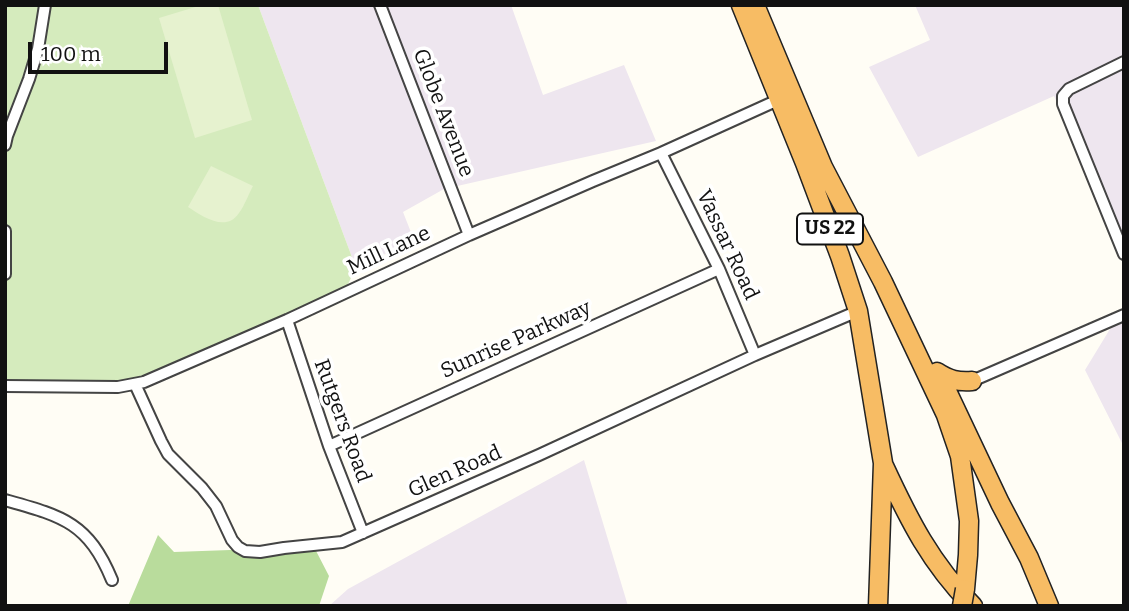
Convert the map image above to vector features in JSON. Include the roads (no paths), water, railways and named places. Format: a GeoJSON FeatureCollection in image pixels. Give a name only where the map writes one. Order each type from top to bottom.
{"type":"FeatureCollection","features":[{"type":"Feature","properties":{"kind":"highway","name":"US 22"},"geometry":{"type":"LineString","coordinates":[[741,5],[805,163],[858,311],[883,463],[878,606]]}},
{"type":"Feature","properties":{"kind":"highway","name":"US 22"},"geometry":{"type":"LineString","coordinates":[[755,5],[823,167],[883,282],[946,415],[960,456],[969,521],[964,597]]}},
{"type":"Feature","properties":{"kind":"highway"},"geometry":{"type":"LineString","coordinates":[[883,282],[958,412],[1029,558],[1049,606]]}},
{"type":"Feature","properties":{"kind":"highway"},"geometry":{"type":"LineString","coordinates":[[937,372],[955,381],[972,381]]}},
{"type":"Feature","properties":{"kind":"highway"},"geometry":{"type":"LineString","coordinates":[[958,412],[960,397],[972,381]]}},
{"type":"Feature","properties":{"kind":"highway"},"geometry":{"type":"LineString","coordinates":[[883,463],[932,558],[954,587],[973,606]]}},
{"type":"Feature","properties":{"kind":"street"},"geometry":{"type":"LineString","coordinates":[[5,145],[38,49],[45,5]]}},
{"type":"Feature","properties":{"kind":"street","name":"Globe Avenue"},"geometry":{"type":"LineString","coordinates":[[380,5],[469,235]]}},
{"type":"Feature","properties":{"kind":"street"},"geometry":{"type":"LineString","coordinates":[[1124,62],[1069,89],[1063,96],[1063,104],[1124,254]]}},
{"type":"Feature","properties":{"kind":"street","name":"Mill Lane"},"geometry":{"type":"LineString","coordinates":[[5,386],[118,387],[163,375],[469,235],[778,100]]}},
{"type":"Feature","properties":{"kind":"street","name":"Vassar Road"},"geometry":{"type":"LineString","coordinates":[[661,153],[719,269],[755,355]]}},
{"type":"Feature","properties":{"kind":"street"},"geometry":{"type":"LineString","coordinates":[[5,231],[5,274]]}},
{"type":"Feature","properties":{"kind":"street","name":"Sunrise Parkway"},"geometry":{"type":"LineString","coordinates":[[329,446],[719,269]]}},
{"type":"Feature","properties":{"kind":"street","name":"Glen Road"},"geometry":{"type":"LineString","coordinates":[[135,384],[168,454],[216,506],[237,547],[245,551],[260,552],[342,542],[858,311]]}},
{"type":"Feature","properties":{"kind":"street"},"geometry":{"type":"LineString","coordinates":[[972,381],[1124,315]]}},
{"type":"Feature","properties":{"kind":"street","name":"Rutgers Road"},"geometry":{"type":"LineString","coordinates":[[287,320],[329,446],[363,533]]}},
{"type":"Feature","properties":{"kind":"street"},"geometry":{"type":"LineString","coordinates":[[5,500],[39,509],[81,531],[103,558],[112,580]]}}]}
